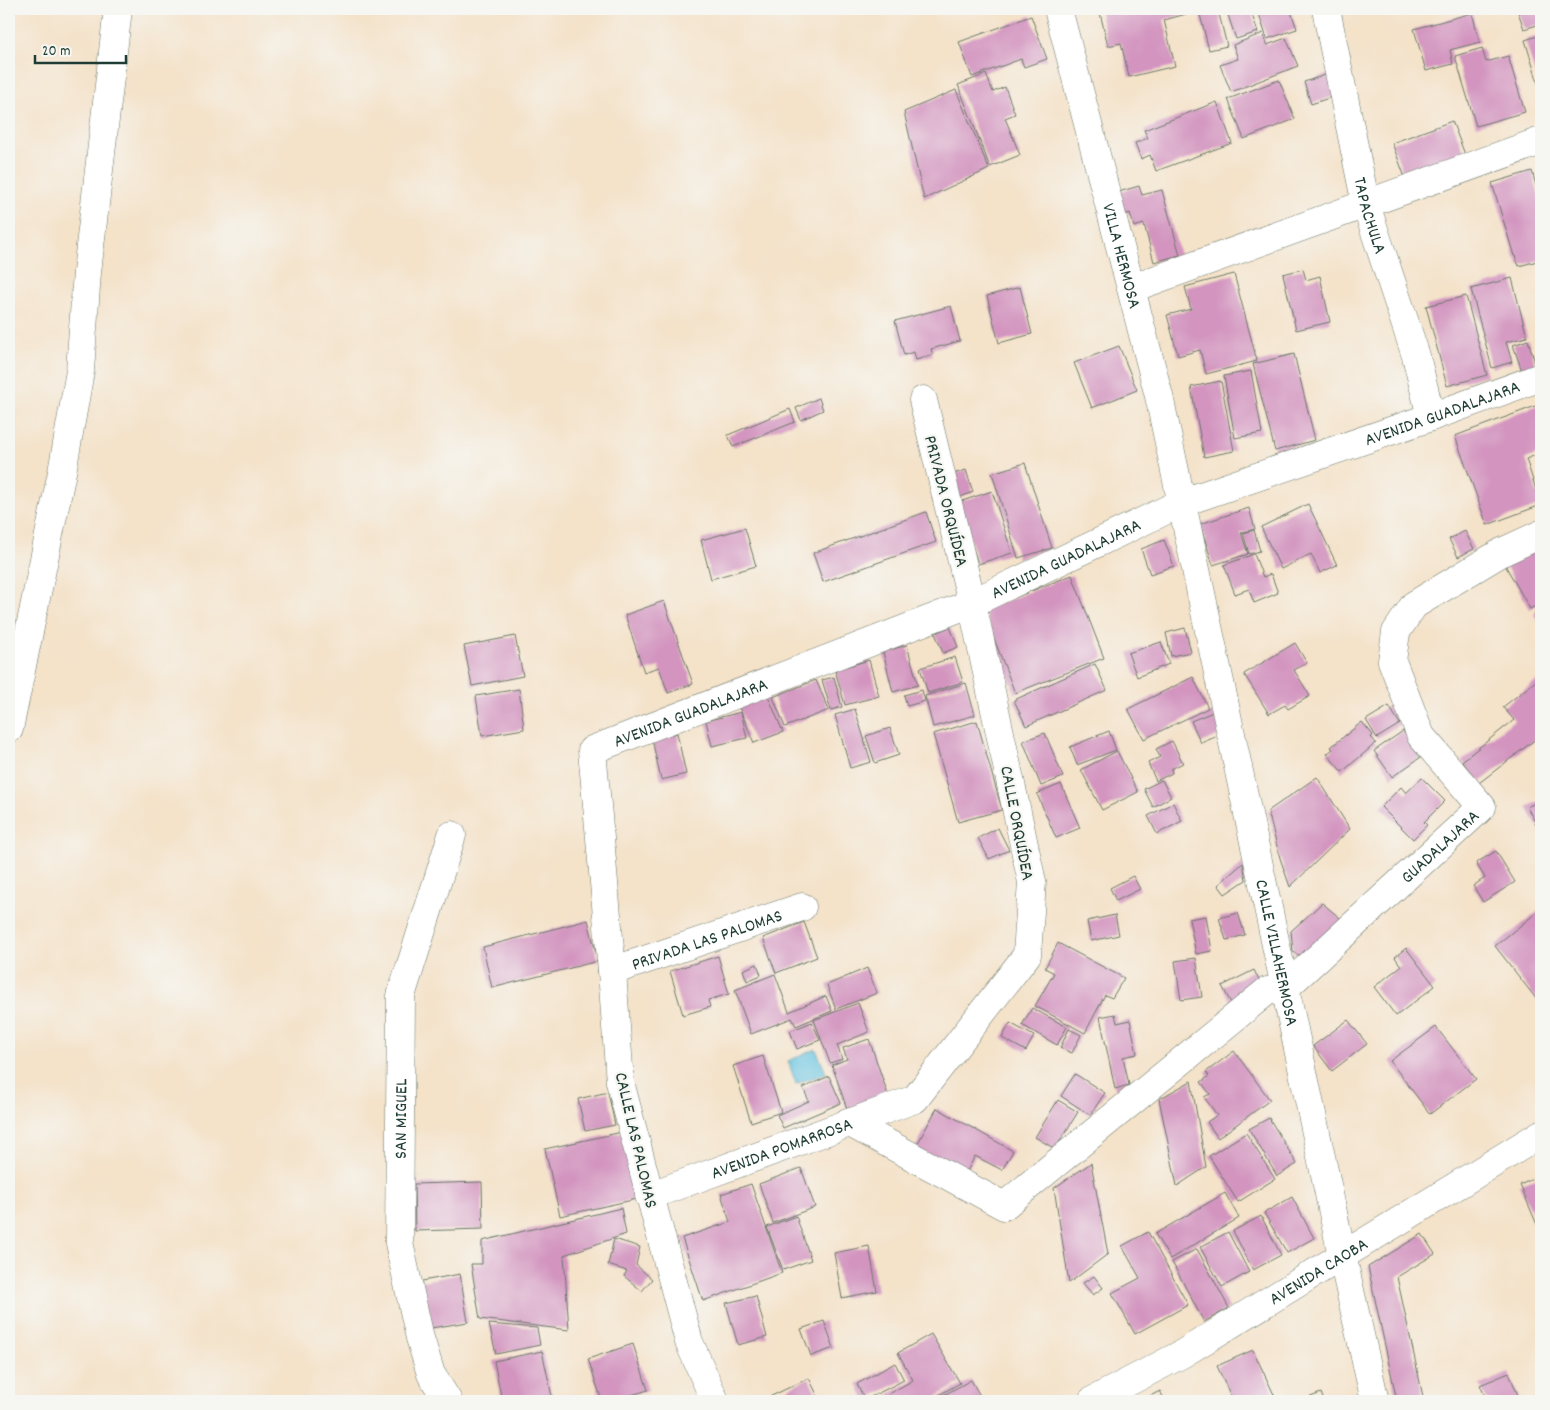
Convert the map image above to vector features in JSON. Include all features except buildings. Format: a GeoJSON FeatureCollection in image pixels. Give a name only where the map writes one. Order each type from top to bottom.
{"type":"FeatureCollection","features":[{"type":"Feature","properties":{"kind":"street"},"geometry":{"type":"LineString","coordinates":[[9,729],[80,371],[87,272],[118,9]]}},
{"type":"Feature","properties":{"kind":"street","name":"VILLA HERMOSA"},"geometry":{"type":"LineString","coordinates":[[1058,9],[1159,396],[1181,503]]}},
{"type":"Feature","properties":{"kind":"street","name":"TAPACHULA"},"geometry":{"type":"LineString","coordinates":[[1326,9],[1366,205],[1416,356],[1431,417]]}},
{"type":"Feature","properties":{"kind":"street"},"geometry":{"type":"LineString","coordinates":[[1132,288],[1541,141]]}},
{"type":"Feature","properties":{"kind":"street","name":"AVENIDA GUADALAJARA"},"geometry":{"type":"LineString","coordinates":[[592,750],[972,603],[1181,503],[1541,378]]}},
{"type":"Feature","properties":{"kind":"street","name":"PRIVADA ORQUÍDEA"},"geometry":{"type":"LineString","coordinates":[[923,400],[972,603]]}},
{"type":"Feature","properties":{"kind":"street","name":"CALLE VILLAHERMOSA"},"geometry":{"type":"LineString","coordinates":[[1181,503],[1276,990],[1342,1255],[1375,1401]]}},
{"type":"Feature","properties":{"kind":"street","name":"GUADALAJARA"},"geometry":{"type":"LineString","coordinates":[[1276,990],[1482,807],[1422,736],[1392,661],[1396,632],[1414,605],[1502,552],[1541,534]]}},
{"type":"Feature","properties":{"kind":"street","name":"CALLE ORQUÍDEA"},"geometry":{"type":"LineString","coordinates":[[915,1099],[1027,955],[1032,882],[972,603]]}},
{"type":"Feature","properties":{"kind":"street","name":"CALLE LAS PALOMAS"},"geometry":{"type":"LineString","coordinates":[[592,750],[620,1082],[689,1342],[715,1401]]}},
{"type":"Feature","properties":{"kind":"street","name":"SAN MIGUEL"},"geometry":{"type":"LineString","coordinates":[[448,1401],[431,1374],[420,1338],[399,1243],[401,996],[452,835]]}},
{"type":"Feature","properties":{"kind":"street","name":"PRIVADA LAS PALOMAS"},"geometry":{"type":"LineString","coordinates":[[612,971],[802,907]]}},
{"type":"Feature","properties":{"kind":"street"},"geometry":{"type":"LineString","coordinates":[[848,1122],[1004,1206],[1276,990]]}},
{"type":"Feature","properties":{"kind":"street","name":"AVENIDA POMARROSA"},"geometry":{"type":"LineString","coordinates":[[649,1196],[915,1099]]}},
{"type":"Feature","properties":{"kind":"street","name":"AVENIDA CAOBA"},"geometry":{"type":"LineString","coordinates":[[1092,1401],[1182,1354],[1541,1134]]}},
{"type":"Feature","properties":{"kind":"water"},"geometry":{"type":"Polygon","coordinates":[[[816,1049],[826,1073],[796,1084],[788,1061],[816,1049]]]}}]}
